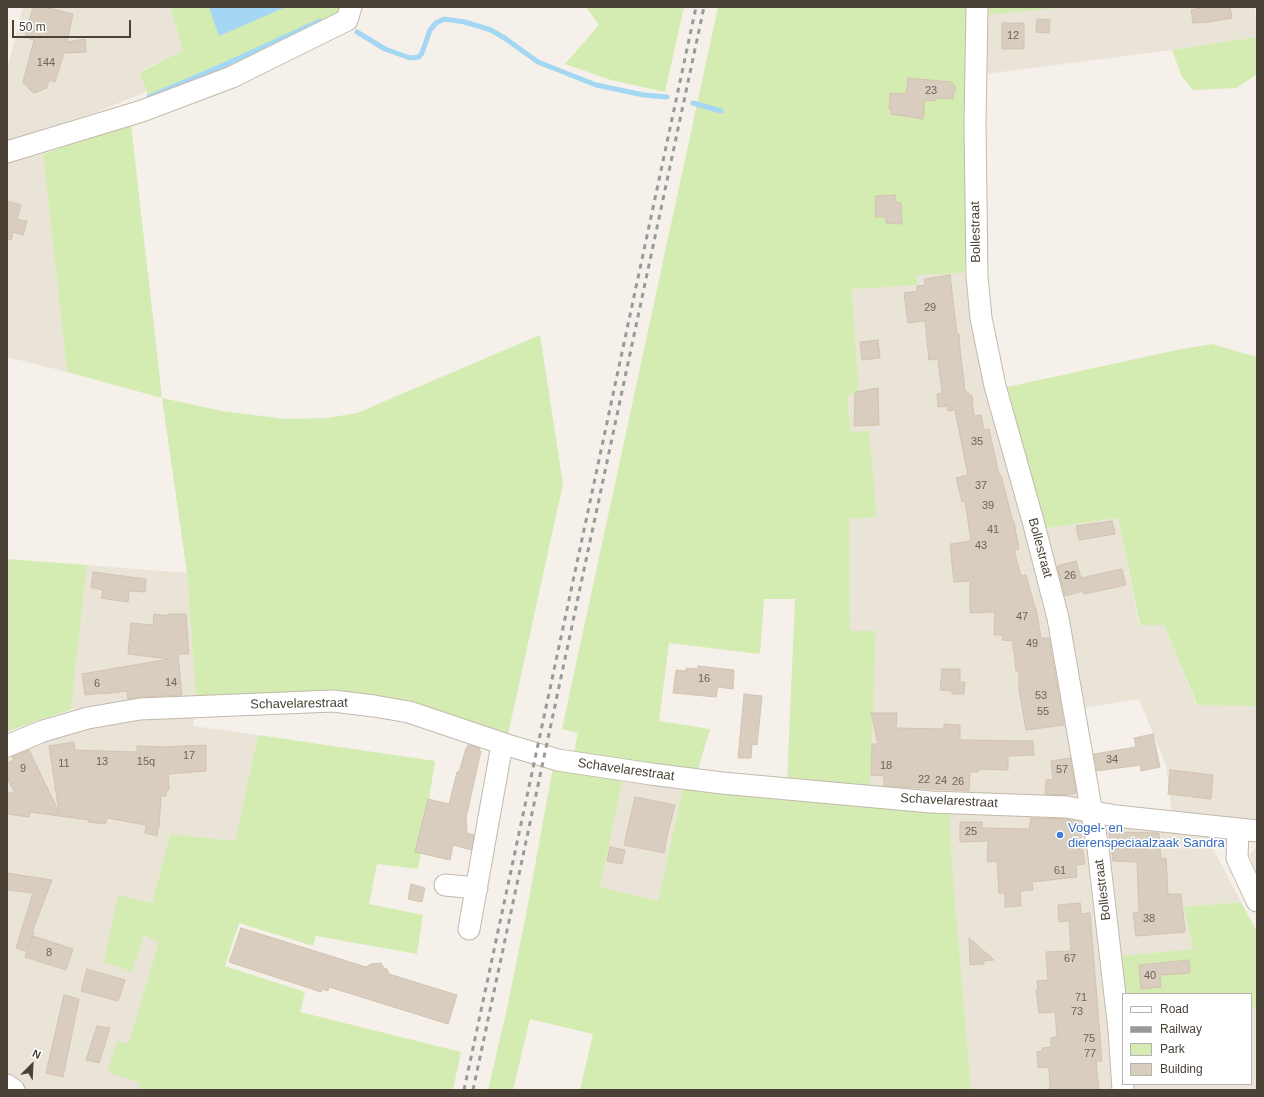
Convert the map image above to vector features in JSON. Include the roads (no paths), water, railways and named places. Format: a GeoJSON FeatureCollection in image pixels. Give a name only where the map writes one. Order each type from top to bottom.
{"type":"FeatureCollection","features":[{"type":"Feature","properties":{"kind":"street"},"geometry":{"type":"LineString","coordinates":[[7,152],[142,111],[232,77],[347,20],[351,7]]}},
{"type":"Feature","properties":{"kind":"street","name":"Bollestraat"},"geometry":{"type":"LineString","coordinates":[[977,7],[975,123],[977,276],[982,318],[995,386],[1033,521],[1058,618],[1098,848],[1119,1030],[1122,1075]]}},
{"type":"Feature","properties":{"kind":"street","name":"Schavelarestraat"},"geometry":{"type":"LineString","coordinates":[[7,746],[43,731],[88,718],[140,709],[333,701],[409,712],[507,745],[558,760],[722,783],[931,802],[1067,807],[1116,816],[1248,830]]}},
{"type":"Feature","properties":{"kind":"street"},"geometry":{"type":"LineString","coordinates":[[469,929],[501,750],[507,745]]}},
{"type":"Feature","properties":{"kind":"street"},"geometry":{"type":"LineString","coordinates":[[1248,830],[1237,858],[1257,902]]}},
{"type":"Feature","properties":{"kind":"street"},"geometry":{"type":"LineString","coordinates":[[445,885],[477,888]]}},
{"type":"Feature","properties":{"kind":"street"},"geometry":{"type":"LineString","coordinates":[[7,1085],[14,1090]]}},
{"type":"Feature","properties":{"kind":"water"},"geometry":{"type":"Polygon","coordinates":[[[209,7],[286,7],[219,36],[209,7]]]}},
{"type":"Feature","properties":{"kind":"waterway"},"geometry":{"type":"LineString","coordinates":[[357,32],[385,49],[410,58],[419,57],[422,53],[430,30],[436,23],[444,19],[465,22],[491,30],[538,62],[596,85],[644,95],[667,97]]}},
{"type":"Feature","properties":{"kind":"waterway"},"geometry":{"type":"LineString","coordinates":[[149,97],[224,65],[320,21]]}},
{"type":"Feature","properties":{"kind":"waterway"},"geometry":{"type":"LineString","coordinates":[[693,103],[721,111]]}},
{"type":"Feature","properties":{"kind":"railway"},"geometry":{"type":"LineString","coordinates":[[464,1090],[696,7]]}},
{"type":"Feature","properties":{"kind":"railway"},"geometry":{"type":"LineString","coordinates":[[473,1090],[704,7]]}},
{"type":"Feature","properties":{"kind":"place","name":"Vogel- en dierenspeciaalzaak Sandra"},"geometry":{"type":"Point","coordinates":[1060,835]}}]}
